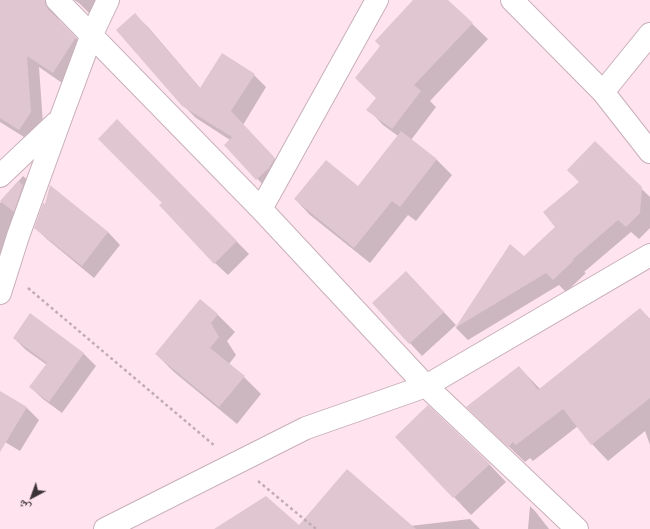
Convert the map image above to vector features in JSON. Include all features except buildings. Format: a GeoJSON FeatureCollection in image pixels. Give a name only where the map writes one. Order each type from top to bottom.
{"type":"FeatureCollection","features":[{"type":"Feature","properties":{"kind":"street"},"geometry":{"type":"LineString","coordinates":[[57,0],[92,34],[261,209],[426,386],[577,529]]}},
{"type":"Feature","properties":{"kind":"street"},"geometry":{"type":"LineString","coordinates":[[0,293],[18,236],[60,120],[92,34],[108,0]]}},
{"type":"Feature","properties":{"kind":"street"},"geometry":{"type":"LineString","coordinates":[[261,209],[377,0]]}},
{"type":"Feature","properties":{"kind":"street"},"geometry":{"type":"LineString","coordinates":[[512,0],[603,92],[650,152]]}},
{"type":"Feature","properties":{"kind":"street"},"geometry":{"type":"LineString","coordinates":[[603,92],[650,34]]}},
{"type":"Feature","properties":{"kind":"street"},"geometry":{"type":"LineString","coordinates":[[0,176],[60,120]]}},
{"type":"Feature","properties":{"kind":"street"},"geometry":{"type":"LineString","coordinates":[[106,529],[306,428],[426,386],[650,255]]}},
{"type":"Feature","properties":{"kind":"path"},"geometry":{"type":"LineString","coordinates":[[7,270],[316,529]]}}]}
